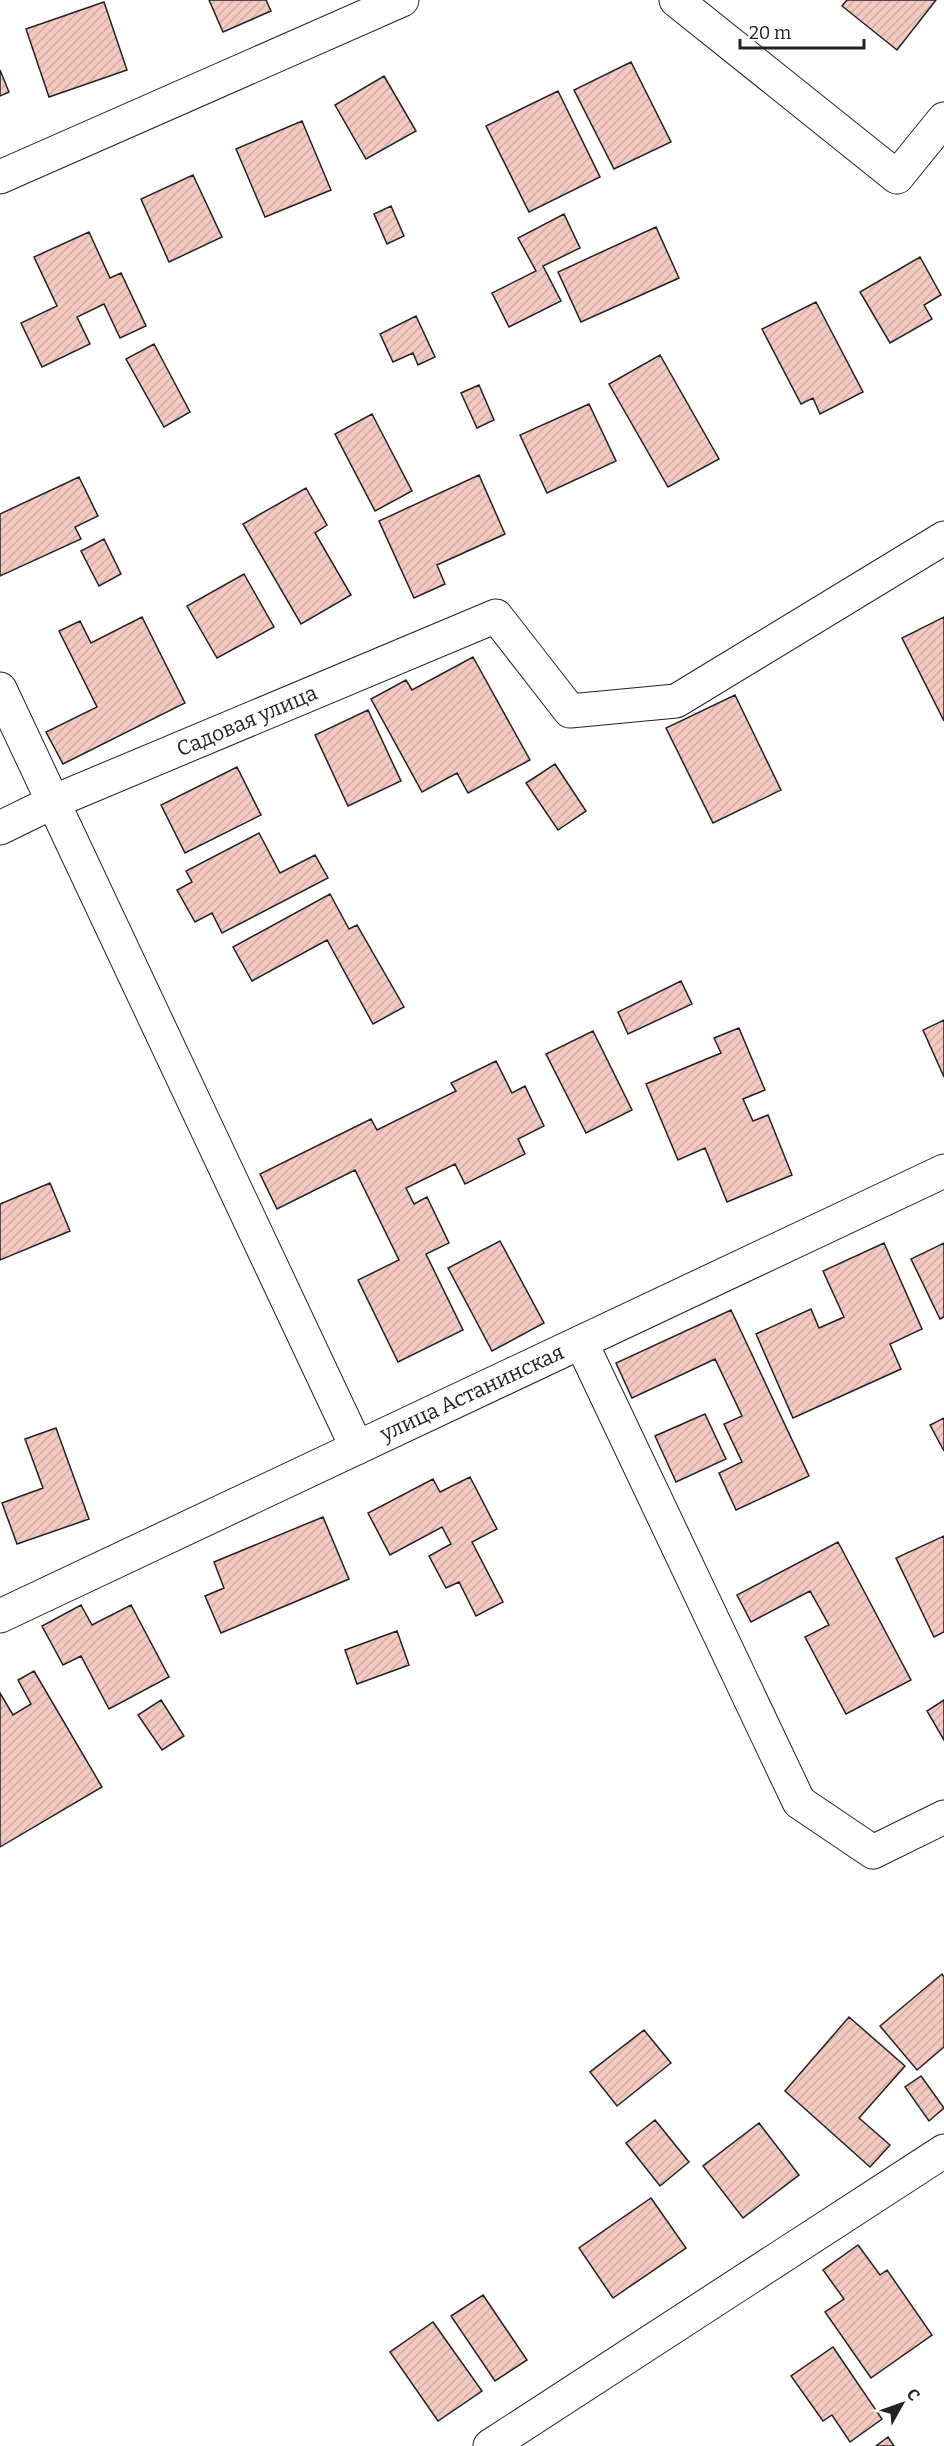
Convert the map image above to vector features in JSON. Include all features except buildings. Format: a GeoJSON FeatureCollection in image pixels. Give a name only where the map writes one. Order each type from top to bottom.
{"type":"FeatureCollection","features":[{"type":"Feature","properties":{"kind":"street"},"geometry":{"type":"LineString","coordinates":[[0,177],[402,0]]}},
{"type":"Feature","properties":{"kind":"street"},"geometry":{"type":"LineString","coordinates":[[676,0],[897,177],[944,119]]}},
{"type":"Feature","properties":{"kind":"street","name":"Садовая улица"},"geometry":{"type":"LineString","coordinates":[[0,828],[55,801],[496,616],[570,711],[676,701],[944,538]]}},
{"type":"Feature","properties":{"kind":"street"},"geometry":{"type":"LineString","coordinates":[[0,689],[55,801],[357,1448]]}},
{"type":"Feature","properties":{"kind":"street","name":"улица Астанинская"},"geometry":{"type":"LineString","coordinates":[[0,1616],[944,1171]]}},
{"type":"Feature","properties":{"kind":"street"},"geometry":{"type":"LineString","coordinates":[[581,1342],[800,1802],[873,1851],[944,1817]]}},
{"type":"Feature","properties":{"kind":"street"},"geometry":{"type":"LineString","coordinates":[[490,2446],[944,2151]]}}]}
